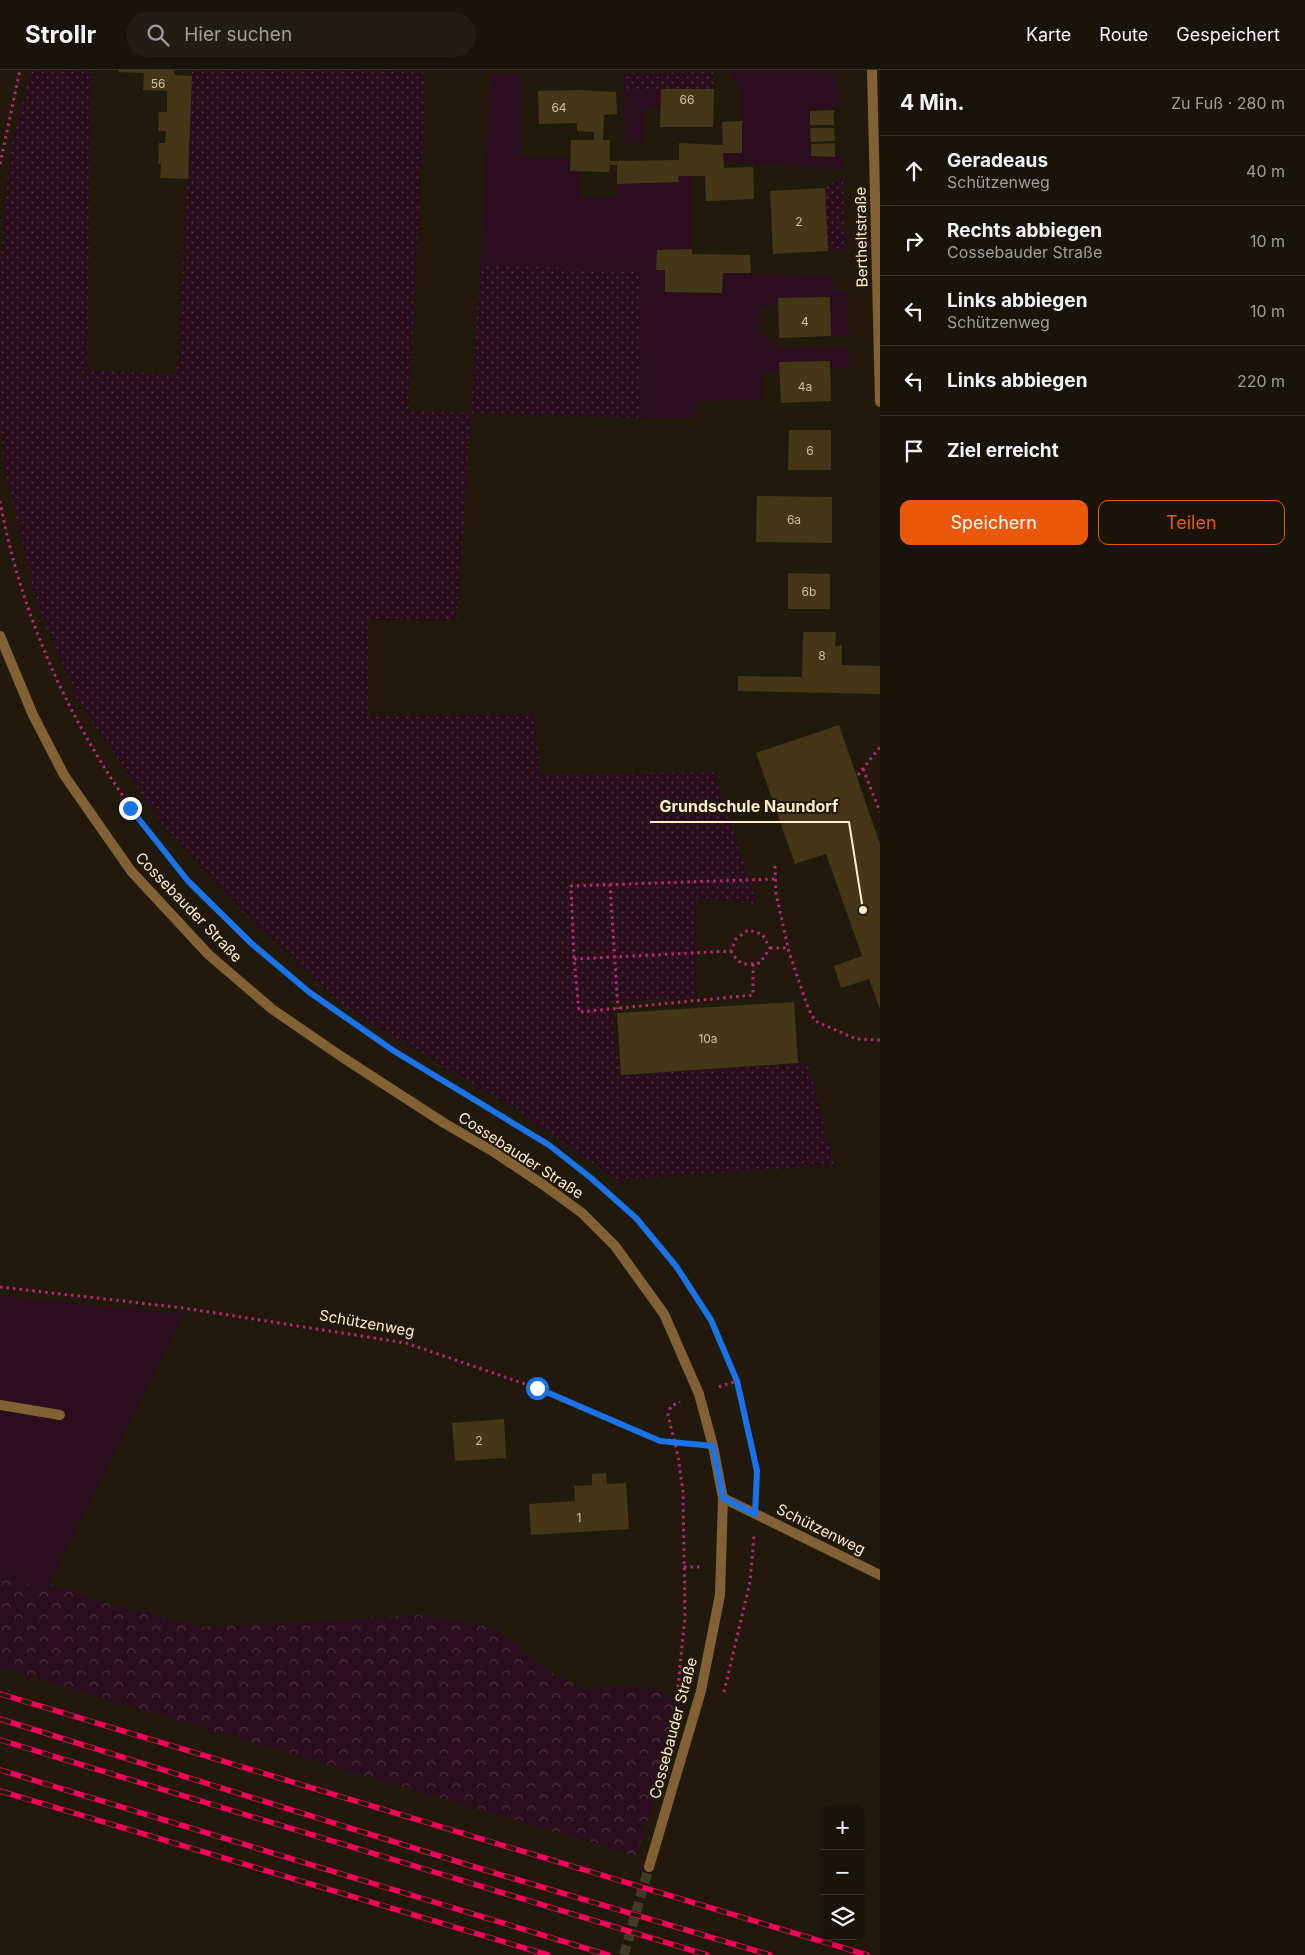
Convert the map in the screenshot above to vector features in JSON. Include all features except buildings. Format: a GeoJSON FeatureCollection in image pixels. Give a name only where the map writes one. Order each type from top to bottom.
{"type":"FeatureCollection","features":[{"type":"Feature","properties":{"kind":"street","name":"Bertheltstraße"},"geometry":{"type":"LineString","coordinates":[[872,70],[880,402]]}},
{"type":"Feature","properties":{"kind":"street","name":"Cossebauder Straße"},"geometry":{"type":"LineString","coordinates":[[0,636],[33,715],[64,775],[131,871],[209,955],[272,1009],[342,1058],[546,1186],[582,1213],[615,1246],[664,1314],[699,1394],[713,1446],[723,1498],[720,1595],[707,1662],[701,1691],[649,1867]]}},
{"type":"Feature","properties":{"kind":"street"},"geometry":{"type":"LineString","coordinates":[[0,1404],[60,1415]]}},
{"type":"Feature","properties":{"kind":"street","name":"Schützenweg"},"geometry":{"type":"LineString","coordinates":[[723,1498],[880,1575]]}},
{"type":"Feature","properties":{"kind":"path"},"geometry":{"type":"LineString","coordinates":[[0,164],[20,70]]}},
{"type":"Feature","properties":{"kind":"path"},"geometry":{"type":"LineString","coordinates":[[0,500],[23,594],[52,671],[89,744],[130,808],[188,881],[251,943],[309,992],[394,1051],[549,1145],[591,1178],[636,1218],[676,1266],[711,1320],[737,1381],[757,1471],[755,1514]]}},
{"type":"Feature","properties":{"kind":"path"},"geometry":{"type":"LineString","coordinates":[[858,775],[880,747]]}},
{"type":"Feature","properties":{"kind":"path"},"geometry":{"type":"LineString","coordinates":[[863,769],[880,812]]}},
{"type":"Feature","properties":{"kind":"path"},"geometry":{"type":"LineString","coordinates":[[775,866],[776,894],[788,948],[808,1008],[815,1021],[856,1039],[880,1040]]}},
{"type":"Feature","properties":{"kind":"path"},"geometry":{"type":"LineString","coordinates":[[753,964],[753,995],[579,1012],[574,958],[572,886],[775,879]]}},
{"type":"Feature","properties":{"kind":"path"},"geometry":{"type":"LineString","coordinates":[[610,884],[618,1009]]}},
{"type":"Feature","properties":{"kind":"path"},"geometry":{"type":"LineString","coordinates":[[731,951],[736,939],[748,930],[762,934],[770,948]]}},
{"type":"Feature","properties":{"kind":"path"},"geometry":{"type":"LineString","coordinates":[[770,948],[788,948]]}},
{"type":"Feature","properties":{"kind":"path"},"geometry":{"type":"LineString","coordinates":[[731,951],[737,961],[745,965],[760,963],[770,948]]}},
{"type":"Feature","properties":{"kind":"path"},"geometry":{"type":"LineString","coordinates":[[574,958],[731,951]]}},
{"type":"Feature","properties":{"kind":"path","name":"Schützenweg"},"geometry":{"type":"LineString","coordinates":[[0,1286],[184,1308],[406,1343],[537,1388],[660,1441],[713,1446]]}},
{"type":"Feature","properties":{"kind":"path"},"geometry":{"type":"LineString","coordinates":[[676,1696],[686,1616],[683,1492],[678,1456]]}},
{"type":"Feature","properties":{"kind":"green space"},"geometry":{"type":"Polygon","coordinates":[[[31,70],[92,70],[87,370],[177,374],[192,70],[388,70],[426,73],[409,411],[471,413],[457,621],[368,620],[368,716],[534,714],[541,774],[714,772],[757,904],[696,898],[697,997],[610,1003],[621,1075],[808,1063],[834,1165],[616,1180],[520,1112],[350,1011],[241,911],[163,825],[77,700],[35,598],[4,465],[0,420],[0,268],[10,149],[31,70]]]}},
{"type":"Feature","properties":{"kind":"green space"},"geometry":{"type":"Polygon","coordinates":[[[713,72],[714,89],[624,90],[623,73],[713,72]]]}},
{"type":"Feature","properties":{"kind":"green space"},"geometry":{"type":"Polygon","coordinates":[[[729,72],[831,72],[840,88],[840,107],[834,110],[810,111],[811,156],[843,157],[843,169],[724,162],[723,153],[742,153],[742,92],[729,72]]]}},
{"type":"Feature","properties":{"kind":"green space"},"geometry":{"type":"Polygon","coordinates":[[[491,74],[521,74],[521,157],[571,158],[571,171],[579,172],[580,198],[617,197],[617,184],[679,182],[678,176],[691,176],[692,249],[657,250],[656,270],[665,270],[665,292],[722,293],[723,273],[833,275],[833,291],[847,291],[849,336],[831,336],[829,297],[778,299],[778,305],[758,307],[759,335],[766,335],[776,348],[849,347],[849,368],[830,368],[830,361],[780,362],[780,372],[762,373],[762,400],[696,401],[696,418],[641,418],[642,270],[480,265],[491,74]]]}},
{"type":"Feature","properties":{"kind":"green space"},"geometry":{"type":"Polygon","coordinates":[[[661,89],[661,108],[642,109],[643,142],[625,142],[624,90],[661,89]]]}},
{"type":"Feature","properties":{"kind":"green space"},"geometry":{"type":"Polygon","coordinates":[[[843,175],[846,251],[828,251],[825,188],[843,175]]]}},
{"type":"Feature","properties":{"kind":"green space"},"geometry":{"type":"Polygon","coordinates":[[[480,265],[643,270],[641,418],[471,413],[480,265]]]}},
{"type":"Feature","properties":{"kind":"green space"},"geometry":{"type":"Polygon","coordinates":[[[0,1296],[184,1314],[46,1589],[0,1575],[0,1296]]]}},
{"type":"Feature","properties":{"kind":"green space"},"geometry":{"type":"Polygon","coordinates":[[[0,1575],[45,1589],[50,1583],[104,1603],[204,1627],[418,1615],[493,1626],[544,1668],[584,1689],[646,1686],[685,1705],[636,1856],[0,1668],[0,1575]]]}},
{"type":"Feature","properties":{"kind":"tunnel"},"geometry":{"type":"LineString","coordinates":[[624,1955],[649,1867]]}},
{"type":"Feature","properties":{"kind":"railway"},"geometry":{"type":"LineString","coordinates":[[0,1694],[867,1955]]}},
{"type":"Feature","properties":{"kind":"railway"},"geometry":{"type":"LineString","coordinates":[[0,1719],[478,1868],[770,1955]]}},
{"type":"Feature","properties":{"kind":"railway"},"geometry":{"type":"LineString","coordinates":[[0,1740],[707,1955]]}},
{"type":"Feature","properties":{"kind":"railway"},"geometry":{"type":"LineString","coordinates":[[0,1770],[608,1955]]}},
{"type":"Feature","properties":{"kind":"railway"},"geometry":{"type":"LineString","coordinates":[[0,1791],[548,1955]]}},
{"type":"Feature","properties":{"kind":"place","name":"Grundschule Naundorf"},"geometry":{"type":"Point","coordinates":[863,910]}},
{"type":"Feature","properties":{"kind":"route"},"geometry":{"type":"LineString","coordinates":[[130,808],[188,881],[251,943],[309,992],[394,1051],[549,1145],[591,1178],[636,1218],[676,1266],[711,1320],[737,1381],[757,1471],[755,1514],[723,1498],[713,1446],[660,1441],[537,1388]]}}]}
